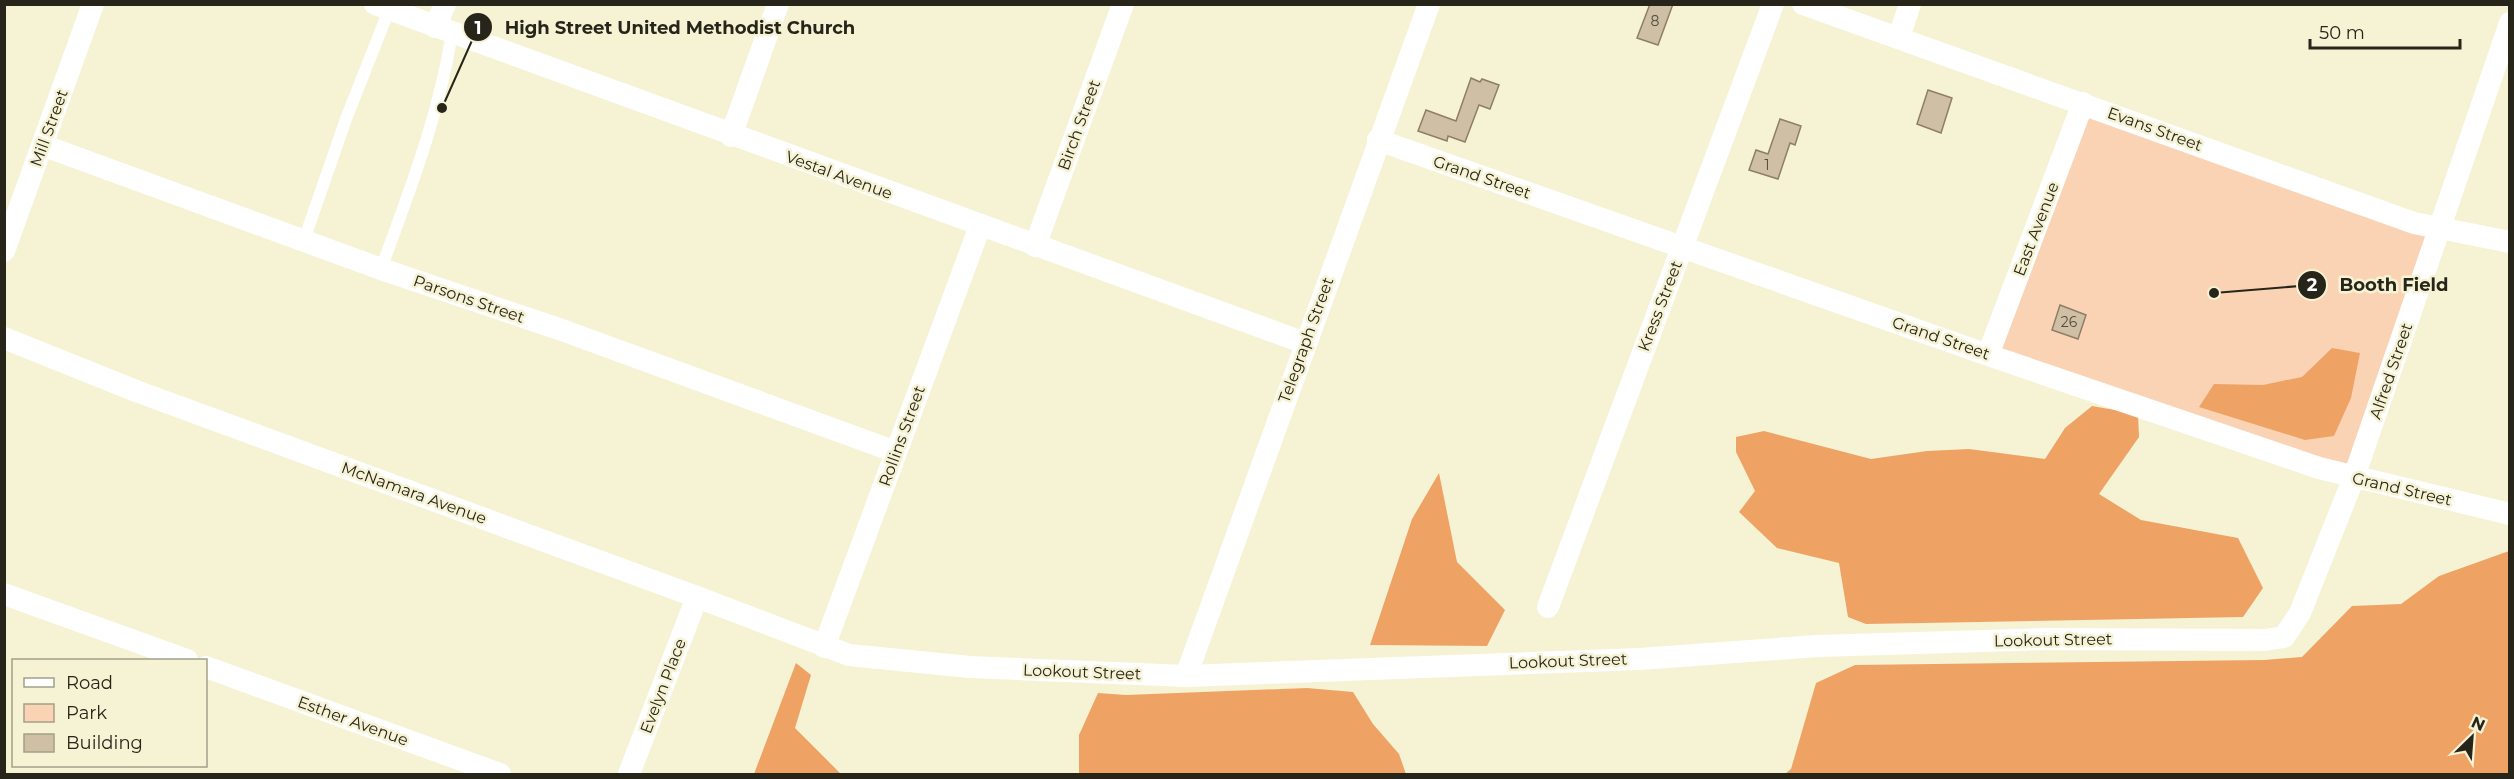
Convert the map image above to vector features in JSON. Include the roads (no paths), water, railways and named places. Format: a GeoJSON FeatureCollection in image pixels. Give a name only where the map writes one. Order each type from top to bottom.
{"type":"FeatureCollection","features":[{"type":"Feature","properties":{"kind":"street","name":"Mill Street"},"geometry":{"type":"LineString","coordinates":[[4,251],[93,4]]}},
{"type":"Feature","properties":{"kind":"street"},"geometry":{"type":"LineString","coordinates":[[443,30],[445,4]]}},
{"type":"Feature","properties":{"kind":"street"},"geometry":{"type":"LineString","coordinates":[[731,136],[778,4]]}},
{"type":"Feature","properties":{"kind":"street","name":"Birch Street"},"geometry":{"type":"LineString","coordinates":[[1035,246],[1123,4]]}},
{"type":"Feature","properties":{"kind":"street","name":"Telegraph Street"},"geometry":{"type":"LineString","coordinates":[[1186,676],[1429,4]]}},
{"type":"Feature","properties":{"kind":"street","name":"Kress Street"},"geometry":{"type":"LineString","coordinates":[[1548,607],[1773,4]]}},
{"type":"Feature","properties":{"kind":"street","name":"Evans Street"},"geometry":{"type":"LineString","coordinates":[[1803,4],[2414,224],[2510,242]]}},
{"type":"Feature","properties":{"kind":"street"},"geometry":{"type":"LineString","coordinates":[[1899,38],[1910,4]]}},
{"type":"Feature","properties":{"kind":"street","name":"Vestal Avenue"},"geometry":{"type":"LineString","coordinates":[[382,7],[731,136],[1305,343]]}},
{"type":"Feature","properties":{"kind":"street","name":"Alfred Street"},"geometry":{"type":"LineString","coordinates":[[2300,613],[2354,477],[2510,24]]}},
{"type":"Feature","properties":{"kind":"street","name":"East Avenue"},"geometry":{"type":"LineString","coordinates":[[1988,355],[2083,103]]}},
{"type":"Feature","properties":{"kind":"street","name":"Grand Street"},"geometry":{"type":"LineString","coordinates":[[1378,140],[1988,355],[2319,468],[2510,514]]}},
{"type":"Feature","properties":{"kind":"street","name":"Parsons Street"},"geometry":{"type":"LineString","coordinates":[[42,145],[381,269],[559,328],[896,452]]}},
{"type":"Feature","properties":{"kind":"street","name":"Rollins Street"},"geometry":{"type":"LineString","coordinates":[[824,647],[980,226]]}},
{"type":"Feature","properties":{"kind":"street","name":"McNamara Avenue"},"geometry":{"type":"LineString","coordinates":[[4,338],[148,395],[698,597],[824,647]]}},
{"type":"Feature","properties":{"kind":"street"},"geometry":{"type":"LineString","coordinates":[[4,594],[184,659]]}},
{"type":"Feature","properties":{"kind":"street","name":"Evelyn Place"},"geometry":{"type":"LineString","coordinates":[[629,774],[698,597]]}},
{"type":"Feature","properties":{"kind":"street","name":"Lookout Street"},"geometry":{"type":"LineString","coordinates":[[824,647],[849,656],[970,667],[1186,676],[1640,659],[1817,646],[2049,639],[2265,640],[2284,637],[2300,613]]}},
{"type":"Feature","properties":{"kind":"street","name":"Esther Avenue"},"geometry":{"type":"LineString","coordinates":[[207,667],[500,774]]}},
{"type":"Feature","properties":{"kind":"lane"},"geometry":{"type":"LineString","coordinates":[[304,240],[382,7]]}},
{"type":"Feature","properties":{"kind":"lane"},"geometry":{"type":"LineString","coordinates":[[381,269],[430,133],[446,71],[443,30]]}},
{"type":"Feature","properties":{"kind":"place","name":"High Street United Methodist Church"},"geometry":{"type":"Point","coordinates":[442,108]}},
{"type":"Feature","properties":{"kind":"place","name":"Booth Field"},"geometry":{"type":"Point","coordinates":[2214,293]}}]}
